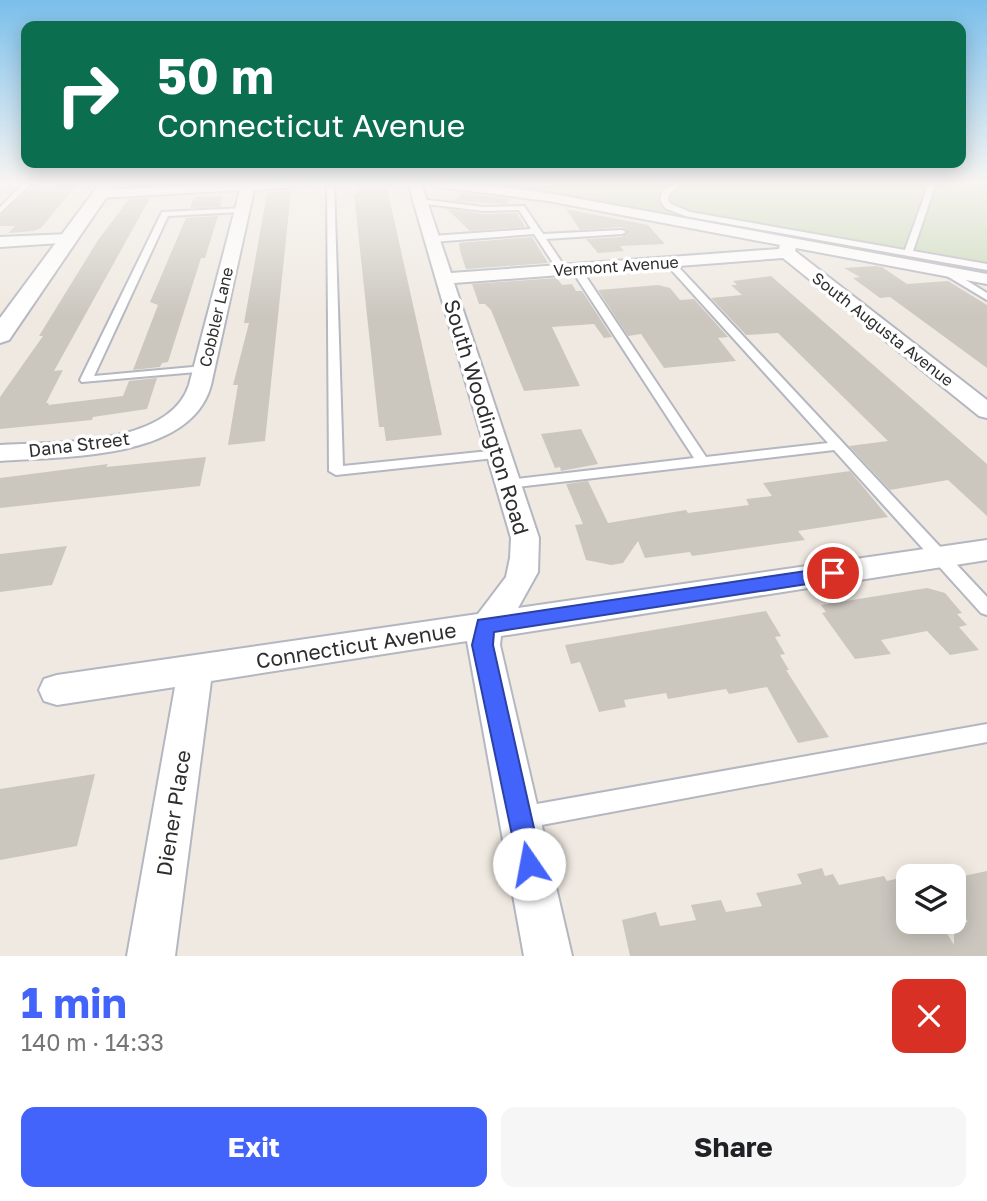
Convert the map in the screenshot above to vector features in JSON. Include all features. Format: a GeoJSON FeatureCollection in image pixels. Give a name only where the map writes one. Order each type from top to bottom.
{"type":"FeatureCollection","features":[{"type":"Feature","properties":{"kind":"street"},"geometry":{"type":"LineString","coordinates":[[0,335],[77,228]]}},
{"type":"Feature","properties":{"kind":"street","name":"Cobbler Lane"},"geometry":{"type":"LineString","coordinates":[[158,431],[188,409],[196,398],[237,228]]}},
{"type":"Feature","properties":{"kind":"street"},"geometry":{"type":"LineString","coordinates":[[428,228],[444,279]]}},
{"type":"Feature","properties":{"kind":"street"},"geometry":{"type":"LineString","coordinates":[[692,228],[788,248],[987,279]]}},
{"type":"Feature","properties":{"kind":"street"},"geometry":{"type":"LineString","coordinates":[[0,242],[69,239]]}},
{"type":"Feature","properties":{"kind":"street","name":"Vermont Avenue"},"geometry":{"type":"LineString","coordinates":[[444,279],[669,262],[788,248]]}},
{"type":"Feature","properties":{"kind":"street","name":"South Augusta Avenue"},"geometry":{"type":"LineString","coordinates":[[788,248],[987,411]]}},
{"type":"Feature","properties":{"kind":"street","name":"South Woodington Road"},"geometry":{"type":"LineString","coordinates":[[444,279],[525,538],[526,559],[520,580],[485,626]]}},
{"type":"Feature","properties":{"kind":"street","name":"Dana Street"},"geometry":{"type":"LineString","coordinates":[[0,453],[108,443],[158,431]]}},
{"type":"Feature","properties":{"kind":"street","name":"Connecticut Avenue"},"geometry":{"type":"LineString","coordinates":[[57,690],[987,550]]}},
{"type":"Feature","properties":{"kind":"street"},"geometry":{"type":"LineString","coordinates":[[485,626],[483,645],[548,956]]}},
{"type":"Feature","properties":{"kind":"street","name":"Diener Place"},"geometry":{"type":"LineString","coordinates":[[151,956],[195,669]]}},
{"type":"Feature","properties":{"kind":"lane"},"geometry":{"type":"LineString","coordinates":[[159,228],[86,380],[204,369]]}},
{"type":"Feature","properties":{"kind":"lane"},"geometry":{"type":"LineString","coordinates":[[331,228],[337,471],[499,454]]}},
{"type":"Feature","properties":{"kind":"lane"},"geometry":{"type":"LineString","coordinates":[[535,228],[569,270],[703,462]]}},
{"type":"Feature","properties":{"kind":"lane"},"geometry":{"type":"LineString","coordinates":[[761,228],[987,267]]}},
{"type":"Feature","properties":{"kind":"lane"},"geometry":{"type":"LineString","coordinates":[[908,253],[917,228]]}},
{"type":"Feature","properties":{"kind":"lane"},"geometry":{"type":"LineString","coordinates":[[432,239],[622,232]]}},
{"type":"Feature","properties":{"kind":"lane"},"geometry":{"type":"LineString","coordinates":[[669,262],[987,608]]}},
{"type":"Feature","properties":{"kind":"lane"},"geometry":{"type":"LineString","coordinates":[[945,271],[987,297]]}},
{"type":"Feature","properties":{"kind":"lane"},"geometry":{"type":"LineString","coordinates":[[508,484],[838,446]]}},
{"type":"Feature","properties":{"kind":"lane"},"geometry":{"type":"LineString","coordinates":[[519,818],[987,733]]}},
{"type":"Feature","properties":{"kind":"green space"},"geometry":{"type":"Polygon","coordinates":[[[734,228],[987,228],[987,275],[734,228]]]}},
{"type":"Feature","properties":{"kind":"building"},"geometry":{"type":"Polygon","coordinates":[[[13,228],[41,228],[34,231],[8,233],[13,228]]]}},
{"type":"Feature","properties":{"kind":"building"},"geometry":{"type":"Polygon","coordinates":[[[107,228],[134,228],[54,371],[63,370],[46,403],[49,403],[48,405],[123,396],[129,381],[157,378],[147,409],[93,417],[92,420],[0,429],[0,397],[43,336],[39,336],[107,228]]]}},
{"type":"Feature","properties":{"kind":"building"},"geometry":{"type":"Polygon","coordinates":[[[182,228],[214,228],[205,258],[201,258],[168,362],[162,363],[160,367],[133,370],[158,305],[150,302],[182,228]]]}},
{"type":"Feature","properties":{"kind":"building"},"geometry":{"type":"Polygon","coordinates":[[[261,228],[287,228],[265,441],[228,445],[238,385],[233,385],[249,323],[244,323],[261,228]]]}},
{"type":"Feature","properties":{"kind":"building"},"geometry":{"type":"Polygon","coordinates":[[[358,228],[396,228],[442,435],[386,441],[384,427],[379,427],[358,228]]]}},
{"type":"Feature","properties":{"kind":"building"},"geometry":{"type":"Polygon","coordinates":[[[466,228],[517,228],[470,231],[466,228]]]}},
{"type":"Feature","properties":{"kind":"building"},"geometry":{"type":"Polygon","coordinates":[[[578,228],[613,228],[580,230],[578,228]]]}},
{"type":"Feature","properties":{"kind":"building"},"geometry":{"type":"Polygon","coordinates":[[[623,228],[650,228],[665,244],[620,246],[624,251],[598,253],[586,239],[622,237],[628,231],[623,228]]]}},
{"type":"Feature","properties":{"kind":"building"},"geometry":{"type":"Polygon","coordinates":[[[532,237],[548,263],[466,269],[460,251],[459,243],[532,237]]]}},
{"type":"Feature","properties":{"kind":"building"},"geometry":{"type":"Polygon","coordinates":[[[882,267],[907,284],[948,281],[987,305],[987,368],[890,297],[880,298],[853,278],[860,277],[844,268],[882,267]]]}},
{"type":"Feature","properties":{"kind":"building"},"geometry":{"type":"Polygon","coordinates":[[[771,276],[987,464],[987,516],[948,480],[890,490],[849,446],[888,441],[778,333],[746,335],[711,298],[742,295],[731,285],[737,285],[733,281],[771,276]]]}},
{"type":"Feature","properties":{"kind":"building"},"geometry":{"type":"Polygon","coordinates":[[[557,278],[562,285],[572,284],[576,291],[582,291],[612,337],[604,338],[594,324],[552,327],[580,386],[524,391],[491,310],[485,304],[479,304],[472,284],[557,278]]]}},
{"type":"Feature","properties":{"kind":"building"},"geometry":{"type":"Polygon","coordinates":[[[658,285],[670,288],[680,300],[694,299],[728,337],[718,338],[736,361],[664,368],[641,334],[628,336],[598,290],[658,285]]]}},
{"type":"Feature","properties":{"kind":"building"},"geometry":{"type":"Polygon","coordinates":[[[581,429],[598,464],[561,471],[560,467],[555,468],[541,434],[581,429]]]}},
{"type":"Feature","properties":{"kind":"building"},"geometry":{"type":"Polygon","coordinates":[[[206,457],[200,486],[0,508],[0,478],[108,464],[106,467],[206,457]]]}},
{"type":"Feature","properties":{"kind":"building"},"geometry":{"type":"Polygon","coordinates":[[[850,471],[888,517],[798,531],[805,540],[692,556],[690,552],[645,558],[638,541],[623,563],[611,565],[586,560],[575,525],[583,524],[566,484],[588,481],[608,523],[686,510],[688,513],[749,505],[746,499],[772,496],[763,483],[850,471]]]}},
{"type":"Feature","properties":{"kind":"building"},"geometry":{"type":"Polygon","coordinates":[[[67,546],[52,585],[0,592],[0,554],[67,546]]]}},
{"type":"Feature","properties":{"kind":"building"},"geometry":{"type":"Polygon","coordinates":[[[927,588],[945,593],[962,613],[957,614],[967,625],[959,627],[979,650],[950,655],[927,631],[881,640],[891,654],[855,659],[822,613],[826,612],[821,605],[927,588]]]}},
{"type":"Feature","properties":{"kind":"building"},"geometry":{"type":"Polygon","coordinates":[[[766,611],[781,636],[775,637],[785,654],[780,655],[789,670],[786,670],[829,737],[798,743],[767,687],[729,694],[726,689],[668,699],[666,693],[624,700],[626,707],[599,712],[580,662],[571,664],[565,645],[766,611]]]}},
{"type":"Feature","properties":{"kind":"building"},"geometry":{"type":"Polygon","coordinates":[[[95,774],[77,846],[0,860],[0,789],[95,774]]]}},
{"type":"Feature","properties":{"kind":"building"},"geometry":{"type":"Polygon","coordinates":[[[822,868],[825,876],[833,874],[839,885],[884,876],[887,881],[896,879],[896,934],[947,934],[954,945],[954,934],[966,934],[966,875],[987,871],[987,956],[630,956],[622,920],[656,912],[660,926],[696,920],[691,905],[721,900],[726,912],[762,906],[756,893],[802,884],[797,874],[822,868]]]}},
{"type":"Feature","properties":{"kind":"route"},"geometry":{"type":"LineString","coordinates":[[529,864],[483,645],[485,626],[833,573]]}}]}
